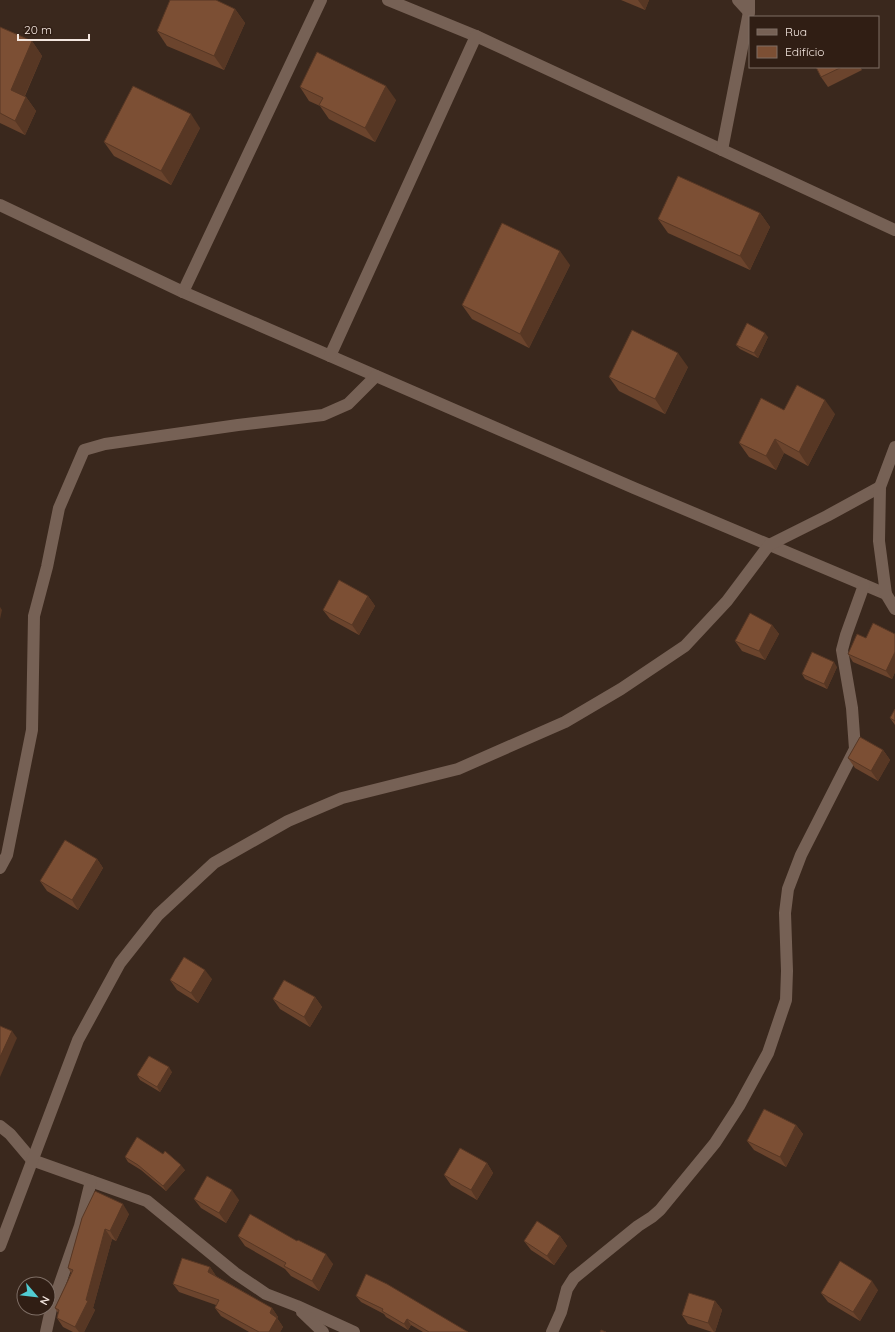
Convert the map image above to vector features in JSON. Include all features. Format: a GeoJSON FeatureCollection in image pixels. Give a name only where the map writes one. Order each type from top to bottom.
{"type":"FeatureCollection","features":[{"type":"Feature","properties":{"kind":"street"},"geometry":{"type":"LineString","coordinates":[[182,292],[321,0]]}},
{"type":"Feature","properties":{"kind":"street"},"geometry":{"type":"LineString","coordinates":[[388,0],[476,36],[895,230]]}},
{"type":"Feature","properties":{"kind":"street"},"geometry":{"type":"LineString","coordinates":[[738,0],[749,12]]}},
{"type":"Feature","properties":{"kind":"street"},"geometry":{"type":"LineString","coordinates":[[722,150],[749,12],[749,0]]}},
{"type":"Feature","properties":{"kind":"street"},"geometry":{"type":"LineString","coordinates":[[330,356],[476,36]]}},
{"type":"Feature","properties":{"kind":"street"},"geometry":{"type":"LineString","coordinates":[[0,205],[182,292],[634,488],[886,594]]}},
{"type":"Feature","properties":{"kind":"street"},"geometry":{"type":"LineString","coordinates":[[0,868],[7,855],[32,730],[34,616],[47,567],[59,508],[84,450],[113,443],[238,425],[323,415],[348,404],[376,376]]}},
{"type":"Feature","properties":{"kind":"street"},"geometry":{"type":"LineString","coordinates":[[895,447],[880,487],[879,541],[886,594],[895,609]]}},
{"type":"Feature","properties":{"kind":"street"},"geometry":{"type":"LineString","coordinates":[[0,1246],[78,1040],[120,963],[158,915],[214,863],[288,820],[342,798],[458,769],[565,722],[621,689],[685,646],[726,601],[769,545],[828,516],[880,487]]}},
{"type":"Feature","properties":{"kind":"street"},"geometry":{"type":"LineString","coordinates":[[552,1332],[561,1312],[567,1289],[574,1278],[660,1210],[715,1143],[739,1106],[768,1053],[786,1000],[787,971],[785,913],[788,889],[801,856],[855,749],[852,708],[842,650],[864,586]]}},
{"type":"Feature","properties":{"kind":"street"},"geometry":{"type":"LineString","coordinates":[[0,1126],[10,1134],[32,1160],[147,1201],[235,1273],[266,1294],[297,1306],[354,1332]]}},
{"type":"Feature","properties":{"kind":"street"},"geometry":{"type":"LineString","coordinates":[[46,1332],[51,1310],[80,1226],[91,1181]]}},
{"type":"Feature","properties":{"kind":"street"},"geometry":{"type":"LineString","coordinates":[[297,1306],[322,1332]]}},
{"type":"Feature","properties":{"kind":"building"},"geometry":{"type":"Polygon","coordinates":[[[170,0],[216,0],[235,9],[214,56],[157,31],[170,0]]]}},
{"type":"Feature","properties":{"kind":"building"},"geometry":{"type":"Polygon","coordinates":[[[0,27],[32,41],[11,90],[26,97],[15,121],[0,113],[0,27]]]}},
{"type":"Feature","properties":{"kind":"building"},"geometry":{"type":"Polygon","coordinates":[[[317,52],[386,86],[365,128],[319,105],[323,98],[300,87],[317,52]]]}},
{"type":"Feature","properties":{"kind":"building"},"geometry":{"type":"Polygon","coordinates":[[[816,68],[840,68],[821,77],[816,68]]]}},
{"type":"Feature","properties":{"kind":"building"},"geometry":{"type":"Polygon","coordinates":[[[133,86],[191,114],[161,171],[104,142],[133,86]]]}},
{"type":"Feature","properties":{"kind":"building"},"geometry":{"type":"Polygon","coordinates":[[[678,176],[760,213],[740,256],[658,219],[678,176]]]}},
{"type":"Feature","properties":{"kind":"building"},"geometry":{"type":"Polygon","coordinates":[[[502,223],[560,251],[520,334],[462,305],[502,223]]]}},
{"type":"Feature","properties":{"kind":"building"},"geometry":{"type":"Polygon","coordinates":[[[747,323],[765,333],[754,353],[736,345],[747,323]]]}},
{"type":"Feature","properties":{"kind":"building"},"geometry":{"type":"Polygon","coordinates":[[[632,330],[678,353],[655,399],[609,377],[632,330]]]}},
{"type":"Feature","properties":{"kind":"building"},"geometry":{"type":"Polygon","coordinates":[[[797,385],[825,400],[799,452],[775,439],[766,456],[739,443],[761,398],[784,410],[797,385]]]}},
{"type":"Feature","properties":{"kind":"building"},"geometry":{"type":"Polygon","coordinates":[[[339,580],[368,596],[352,625],[323,610],[339,580]]]}},
{"type":"Feature","properties":{"kind":"building"},"geometry":{"type":"Polygon","coordinates":[[[750,613],[772,625],[759,651],[735,641],[750,613]]]}},
{"type":"Feature","properties":{"kind":"building"},"geometry":{"type":"Polygon","coordinates":[[[873,623],[895,634],[895,652],[886,671],[848,654],[857,634],[866,638],[873,623]]]}},
{"type":"Feature","properties":{"kind":"building"},"geometry":{"type":"Polygon","coordinates":[[[812,652],[834,662],[824,684],[802,674],[812,652]]]}},
{"type":"Feature","properties":{"kind":"building"},"geometry":{"type":"Polygon","coordinates":[[[895,709],[895,721],[890,718],[895,709]]]}},
{"type":"Feature","properties":{"kind":"building"},"geometry":{"type":"Polygon","coordinates":[[[860,737],[883,750],[871,771],[848,758],[860,737]]]}},
{"type":"Feature","properties":{"kind":"building"},"geometry":{"type":"Polygon","coordinates":[[[65,840],[97,859],[72,900],[40,881],[65,840]]]}},
{"type":"Feature","properties":{"kind":"building"},"geometry":{"type":"Polygon","coordinates":[[[184,957],[205,970],[191,993],[170,980],[184,957]]]}},
{"type":"Feature","properties":{"kind":"building"},"geometry":{"type":"Polygon","coordinates":[[[284,980],[315,997],[304,1017],[273,999],[284,980]]]}},
{"type":"Feature","properties":{"kind":"building"},"geometry":{"type":"Polygon","coordinates":[[[0,1026],[12,1031],[0,1057],[0,1026]]]}},
{"type":"Feature","properties":{"kind":"building"},"geometry":{"type":"Polygon","coordinates":[[[149,1056],[169,1067],[157,1087],[137,1075],[149,1056]]]}},
{"type":"Feature","properties":{"kind":"building"},"geometry":{"type":"Polygon","coordinates":[[[764,1109],[796,1125],[780,1157],[747,1141],[764,1109]]]}},
{"type":"Feature","properties":{"kind":"building"},"geometry":{"type":"Polygon","coordinates":[[[137,1137],[163,1154],[165,1151],[181,1165],[163,1186],[138,1165],[125,1157],[137,1137]]]}},
{"type":"Feature","properties":{"kind":"building"},"geometry":{"type":"Polygon","coordinates":[[[460,1148],[487,1163],[471,1190],[444,1175],[460,1148]]]}},
{"type":"Feature","properties":{"kind":"building"},"geometry":{"type":"Polygon","coordinates":[[[207,1176],[232,1190],[219,1213],[194,1199],[207,1176]]]}},
{"type":"Feature","properties":{"kind":"building"},"geometry":{"type":"Polygon","coordinates":[[[95,1191],[123,1204],[110,1231],[105,1229],[86,1300],[88,1301],[75,1327],[57,1318],[59,1310],[56,1308],[56,1306],[73,1270],[68,1268],[82,1218],[95,1191]]]}},
{"type":"Feature","properties":{"kind":"building"},"geometry":{"type":"Polygon","coordinates":[[[250,1214],[297,1241],[298,1240],[326,1254],[312,1281],[284,1266],[286,1263],[238,1236],[250,1214]]]}},
{"type":"Feature","properties":{"kind":"building"},"geometry":{"type":"Polygon","coordinates":[[[537,1221],[560,1236],[547,1256],[524,1241],[537,1221]]]}},
{"type":"Feature","properties":{"kind":"building"},"geometry":{"type":"Polygon","coordinates":[[[182,1258],[210,1267],[208,1272],[272,1308],[270,1313],[277,1318],[269,1332],[259,1332],[215,1308],[219,1300],[173,1284],[182,1258]]]}},
{"type":"Feature","properties":{"kind":"building"},"geometry":{"type":"Polygon","coordinates":[[[840,1261],[872,1281],[853,1312],[821,1293],[840,1261]]]}},
{"type":"Feature","properties":{"kind":"building"},"geometry":{"type":"Polygon","coordinates":[[[366,1274],[387,1284],[468,1332],[429,1332],[407,1319],[404,1324],[382,1311],[383,1309],[356,1296],[366,1274]]]}},
{"type":"Feature","properties":{"kind":"building"},"geometry":{"type":"Polygon","coordinates":[[[689,1293],[715,1301],[708,1323],[682,1315],[689,1293]]]}}]}
